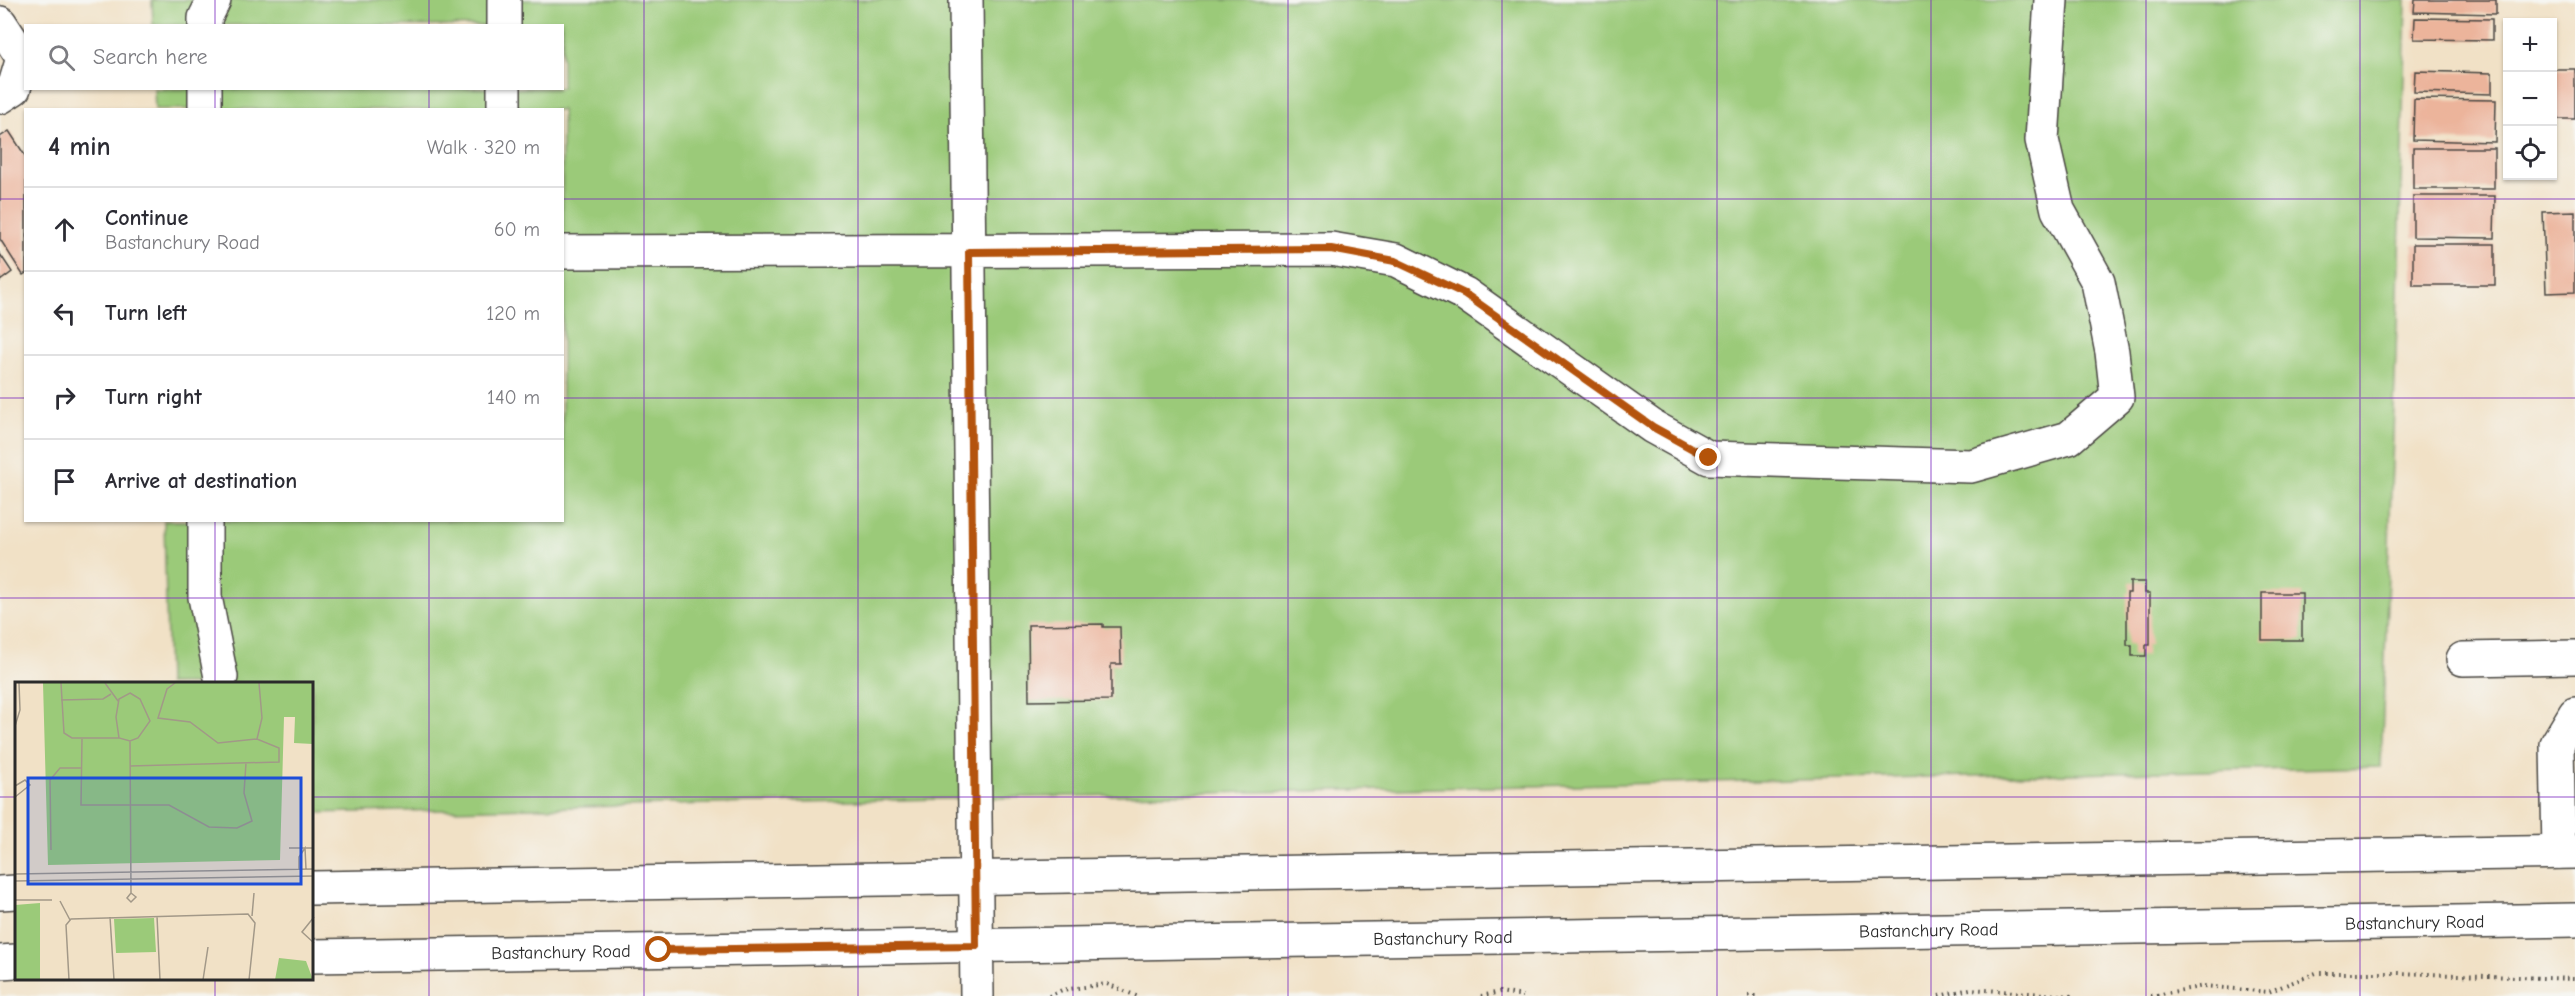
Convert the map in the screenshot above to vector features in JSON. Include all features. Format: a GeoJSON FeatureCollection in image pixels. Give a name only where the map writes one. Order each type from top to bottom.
{"type":"FeatureCollection","features":[{"type":"Feature","properties":{"kind":"main road"},"geometry":{"type":"LineString","coordinates":[[205,24],[205,18],[214,0]]}},
{"type":"Feature","properties":{"kind":"main road"},"geometry":{"type":"LineString","coordinates":[[504,0],[504,24]]}},
{"type":"Feature","properties":{"kind":"main road"},"geometry":{"type":"LineString","coordinates":[[966,0],[977,996]]}},
{"type":"Feature","properties":{"kind":"main road"},"geometry":{"type":"LineString","coordinates":[[564,252],[1331,249],[1395,261],[1465,294],[1653,427],[1709,458],[1971,466],[2069,438],[2117,397],[2112,352],[2097,282],[2058,210],[2042,141],[2051,0]]}},
{"type":"Feature","properties":{"kind":"main road"},"geometry":{"type":"LineString","coordinates":[[0,23],[23,58],[14,88],[0,97]]}},
{"type":"Feature","properties":{"kind":"main road"},"geometry":{"type":"LineString","coordinates":[[205,90],[205,108]]}},
{"type":"Feature","properties":{"kind":"main road"},"geometry":{"type":"LineString","coordinates":[[504,90],[504,108]]}},
{"type":"Feature","properties":{"kind":"main road"},"geometry":{"type":"LineString","coordinates":[[205,522],[205,597],[221,677]]}},
{"type":"Feature","properties":{"kind":"main road"},"geometry":{"type":"LineString","coordinates":[[2463,659],[2575,657]]}},
{"type":"Feature","properties":{"kind":"main road"},"geometry":{"type":"LineString","coordinates":[[314,888],[2567,852],[2557,744],[2575,714]]}},
{"type":"Feature","properties":{"kind":"main road"},"geometry":{"type":"LineString","coordinates":[[0,893],[15,892]]}},
{"type":"Feature","properties":{"kind":"main road","name":"Bastanchury Road"},"geometry":{"type":"LineString","coordinates":[[314,956],[2575,920]]}},
{"type":"Feature","properties":{"kind":"main road"},"geometry":{"type":"LineString","coordinates":[[0,962],[15,961]]}},
{"type":"Feature","properties":{"kind":"path"},"geometry":{"type":"LineString","coordinates":[[2151,996],[2204,986],[2268,992],[2316,973],[2398,973],[2575,979]]}},
{"type":"Feature","properties":{"kind":"path"},"geometry":{"type":"LineString","coordinates":[[1049,996],[1062,990],[1107,984],[1137,996]]}},
{"type":"Feature","properties":{"kind":"path"},"geometry":{"type":"LineString","coordinates":[[1939,996],[1970,989],[2073,996]]}},
{"type":"Feature","properties":{"kind":"path"},"geometry":{"type":"LineString","coordinates":[[1481,996],[1500,992],[1522,996]]}},
{"type":"Feature","properties":{"kind":"path"},"geometry":{"type":"LineString","coordinates":[[1748,996],[1757,996]]}},
{"type":"Feature","properties":{"kind":"green space"},"geometry":{"type":"Polygon","coordinates":[[[152,0],[2406,0],[2381,767],[314,813],[314,682],[168,682],[164,522],[564,522],[564,108],[155,108],[154,90],[564,90],[564,24],[153,24],[152,0]]]}},
{"type":"Feature","properties":{"kind":"building"},"geometry":{"type":"Polygon","coordinates":[[[2415,0],[2496,0],[2496,14],[2414,12],[2415,0]]]}},
{"type":"Feature","properties":{"kind":"building"},"geometry":{"type":"Polygon","coordinates":[[[2415,18],[2492,19],[2492,40],[2414,39],[2415,18]]]}},
{"type":"Feature","properties":{"kind":"building"},"geometry":{"type":"Polygon","coordinates":[[[2557,69],[2575,69],[2575,119],[2557,119],[2557,69]]]}},
{"type":"Feature","properties":{"kind":"building"},"geometry":{"type":"Polygon","coordinates":[[[2415,71],[2492,73],[2492,94],[2414,92],[2415,71]]]}},
{"type":"Feature","properties":{"kind":"building"},"geometry":{"type":"Polygon","coordinates":[[[2414,99],[2496,100],[2495,142],[2413,140],[2414,99]]]}},
{"type":"Feature","properties":{"kind":"building"},"geometry":{"type":"Polygon","coordinates":[[[9,131],[24,154],[23,275],[0,239],[0,137],[9,131]]]}},
{"type":"Feature","properties":{"kind":"building"},"geometry":{"type":"Polygon","coordinates":[[[2413,148],[2494,148],[2494,189],[2413,189],[2413,148]]]}},
{"type":"Feature","properties":{"kind":"building"},"geometry":{"type":"Polygon","coordinates":[[[2413,196],[2495,196],[2494,238],[2413,237],[2413,196]]]}},
{"type":"Feature","properties":{"kind":"building"},"geometry":{"type":"Polygon","coordinates":[[[2575,211],[2575,292],[2546,293],[2543,212],[2575,211]]]}},
{"type":"Feature","properties":{"kind":"building"},"geometry":{"type":"Polygon","coordinates":[[[2413,244],[2495,244],[2495,285],[2413,285],[2413,244]]]}},
{"type":"Feature","properties":{"kind":"building"},"geometry":{"type":"Polygon","coordinates":[[[0,254],[12,272],[0,281],[0,254]]]}},
{"type":"Feature","properties":{"kind":"building"},"geometry":{"type":"Polygon","coordinates":[[[2130,582],[2145,582],[2145,593],[2150,593],[2150,645],[2146,645],[2146,656],[2132,656],[2132,645],[2127,645],[2127,593],[2130,593],[2130,582]]]}},
{"type":"Feature","properties":{"kind":"building"},"geometry":{"type":"Polygon","coordinates":[[[2262,593],[2302,593],[2302,640],[2262,640],[2262,593]]]}},
{"type":"Feature","properties":{"kind":"building"},"geometry":{"type":"Polygon","coordinates":[[[1103,624],[1103,627],[1120,627],[1121,664],[1111,664],[1111,700],[1029,701],[1028,625],[1103,624]]]}},
{"type":"Feature","properties":{"kind":"route"},"geometry":{"type":"LineString","coordinates":[[659,950],[976,946],[969,252],[1331,249],[1395,261],[1465,294],[1653,427],[1709,458]]}}]}
